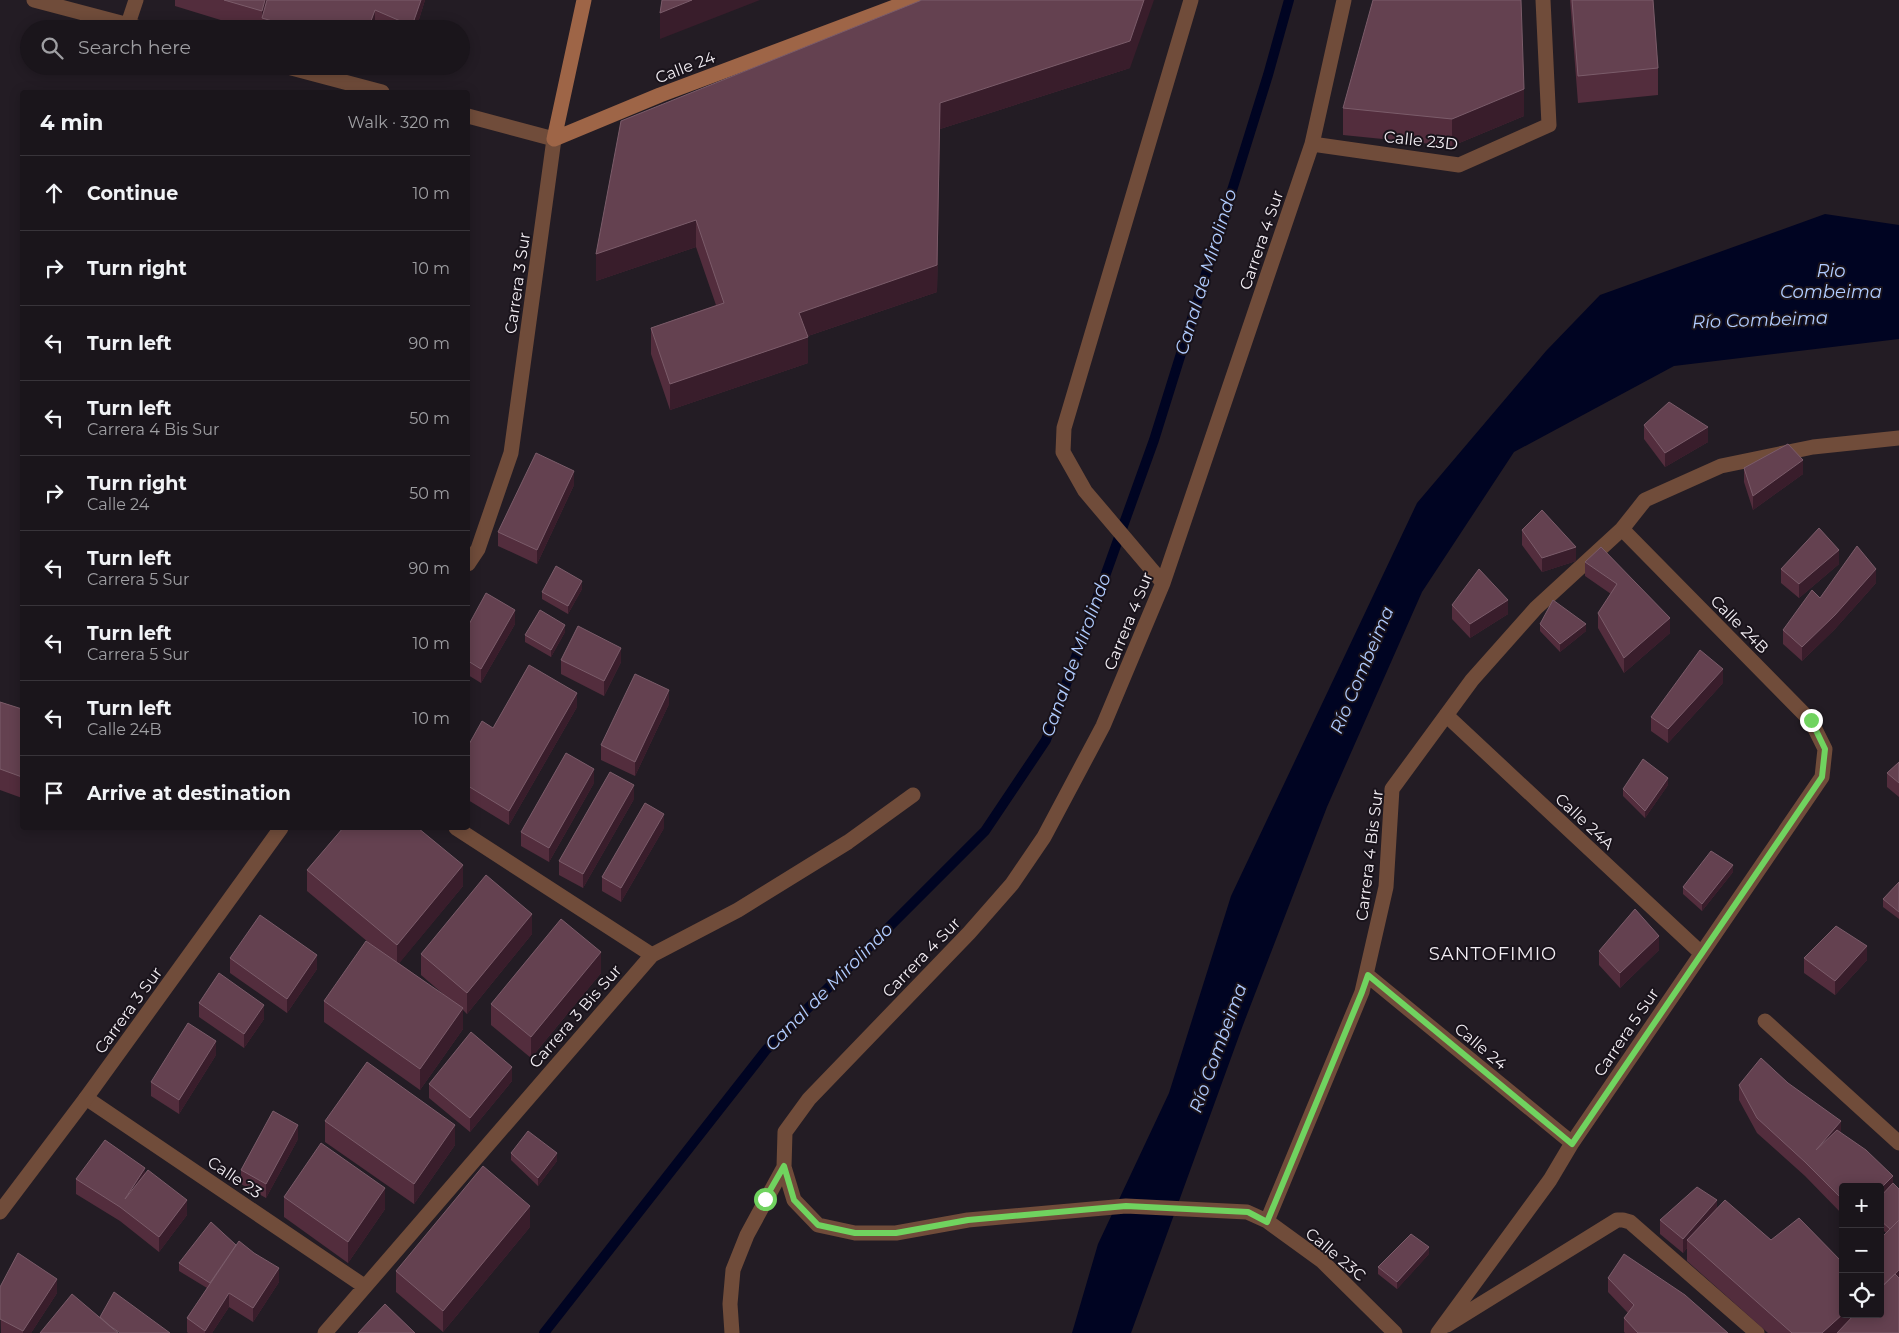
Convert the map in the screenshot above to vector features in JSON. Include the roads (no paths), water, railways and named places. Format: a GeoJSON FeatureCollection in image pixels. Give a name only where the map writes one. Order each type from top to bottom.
{"type":"FeatureCollection","features":[{"type":"Feature","properties":{"kind":"main road","name":"Carrera 3 Sur"},"geometry":{"type":"LineString","coordinates":[[554,139],[584,0]]}},
{"type":"Feature","properties":{"kind":"main road","name":"Calle 24"},"geometry":{"type":"LineString","coordinates":[[554,139],[660,96],[913,0]]}},
{"type":"Feature","properties":{"kind":"street"},"geometry":{"type":"LineString","coordinates":[[34,0],[112,20]]}},
{"type":"Feature","properties":{"kind":"street"},"geometry":{"type":"LineString","coordinates":[[129,20],[136,0]]}},
{"type":"Feature","properties":{"kind":"street"},"geometry":{"type":"LineString","coordinates":[[1163,583],[1085,491],[1063,452],[1064,428],[1191,0]]}},
{"type":"Feature","properties":{"kind":"street","name":"Carrera 4 Sur"},"geometry":{"type":"LineString","coordinates":[[784,1166],[785,1132],[809,1099],[969,933],[1012,884],[1044,837],[1103,726],[1163,583],[1312,144],[1344,0]]}},
{"type":"Feature","properties":{"kind":"street","name":"Calle 23D"},"geometry":{"type":"LineString","coordinates":[[1312,144],[1458,165],[1549,125],[1544,0]]}},
{"type":"Feature","properties":{"kind":"street"},"geometry":{"type":"LineString","coordinates":[[318,75],[374,90]]}},
{"type":"Feature","properties":{"kind":"street"},"geometry":{"type":"LineString","coordinates":[[470,117],[554,139]]}},
{"type":"Feature","properties":{"kind":"street","name":"Carrera 3 Sur"},"geometry":{"type":"LineString","coordinates":[[470,561],[478,549],[512,453],[554,139]]}},
{"type":"Feature","properties":{"kind":"street"},"geometry":{"type":"LineString","coordinates":[[1622,529],[1645,500],[1721,466],[1813,447],[1899,438]]}},
{"type":"Feature","properties":{"kind":"street","name":"Carrera 4 Bis Sur"},"geometry":{"type":"LineString","coordinates":[[1267,1222],[1368,975],[1386,887],[1392,789],[1472,680],[1536,608],[1622,529]]}},
{"type":"Feature","properties":{"kind":"street","name":"Calle 24B"},"geometry":{"type":"LineString","coordinates":[[1622,529],[1811,720],[1825,749]]}},
{"type":"Feature","properties":{"kind":"street","name":"Calle 24A"},"geometry":{"type":"LineString","coordinates":[[1446,715],[1701,953]]}},
{"type":"Feature","properties":{"kind":"street","name":"Carrera 5 Sur"},"geometry":{"type":"LineString","coordinates":[[1440,1331],[1550,1180],[1572,1144],[1822,777],[1825,749]]}},
{"type":"Feature","properties":{"kind":"street","name":"Carrera 3 Bis Sur"},"geometry":{"type":"LineString","coordinates":[[324,1333],[652,955],[738,910],[848,842],[914,795]]}},
{"type":"Feature","properties":{"kind":"street","name":"Carrera 3 Sur"},"geometry":{"type":"LineString","coordinates":[[0,1212],[86,1098],[280,830]]}},
{"type":"Feature","properties":{"kind":"street"},"geometry":{"type":"LineString","coordinates":[[459,830],[652,955]]}},
{"type":"Feature","properties":{"kind":"street","name":"Calle 24"},"geometry":{"type":"LineString","coordinates":[[1368,975],[1572,1144]]}},
{"type":"Feature","properties":{"kind":"street"},"geometry":{"type":"LineString","coordinates":[[1765,1021],[1899,1143]]}},
{"type":"Feature","properties":{"kind":"street","name":"Calle 23"},"geometry":{"type":"LineString","coordinates":[[86,1098],[364,1286]]}},
{"type":"Feature","properties":{"kind":"street"},"geometry":{"type":"LineString","coordinates":[[732,1333],[730,1304],[734,1270],[747,1235],[784,1166]]}},
{"type":"Feature","properties":{"kind":"street","name":"Calle 23C"},"geometry":{"type":"LineString","coordinates":[[784,1166],[794,1200],[818,1225],[855,1233],[896,1233],[968,1220],[1126,1206],[1248,1212],[1267,1222],[1322,1261],[1395,1333]]}},
{"type":"Feature","properties":{"kind":"street","name":"Carrera 5 Sur"},"geometry":{"type":"LineString","coordinates":[[1440,1331],[1617,1220],[1630,1222],[1756,1333]]}},
{"type":"Feature","properties":{"kind":"water","name":"Rio Combeima"},"geometry":{"type":"Polygon","coordinates":[[[1825,214],[1899,225],[1899,339],[1674,366],[1514,452],[1422,592],[1327,807],[1243,1025],[1131,1333],[1072,1333],[1098,1244],[1169,1093],[1231,896],[1417,503],[1546,351],[1600,295],[1825,214]]]}},
{"type":"Feature","properties":{"kind":"waterway","name":"Canal de Mirolindo"},"geometry":{"type":"LineString","coordinates":[[544,1333],[766,1050],[985,831],[1046,740],[1154,440],[1268,75],[1289,0]]}},
{"type":"Feature","properties":{"kind":"district","name":"SANTOFIMIO"},"geometry":{"type":"Point","coordinates":[1493,954]}},
{"type":"Feature","properties":{"kind":"water label","name":"Río Combeima"},"geometry":{"type":"Point","coordinates":[1760,320]}},
{"type":"Feature","properties":{"kind":"water label","name":"Río Combeima"},"geometry":{"type":"Point","coordinates":[1362,670]}},
{"type":"Feature","properties":{"kind":"water label","name":"Río Combeima"},"geometry":{"type":"Point","coordinates":[1218,1048]}}]}
